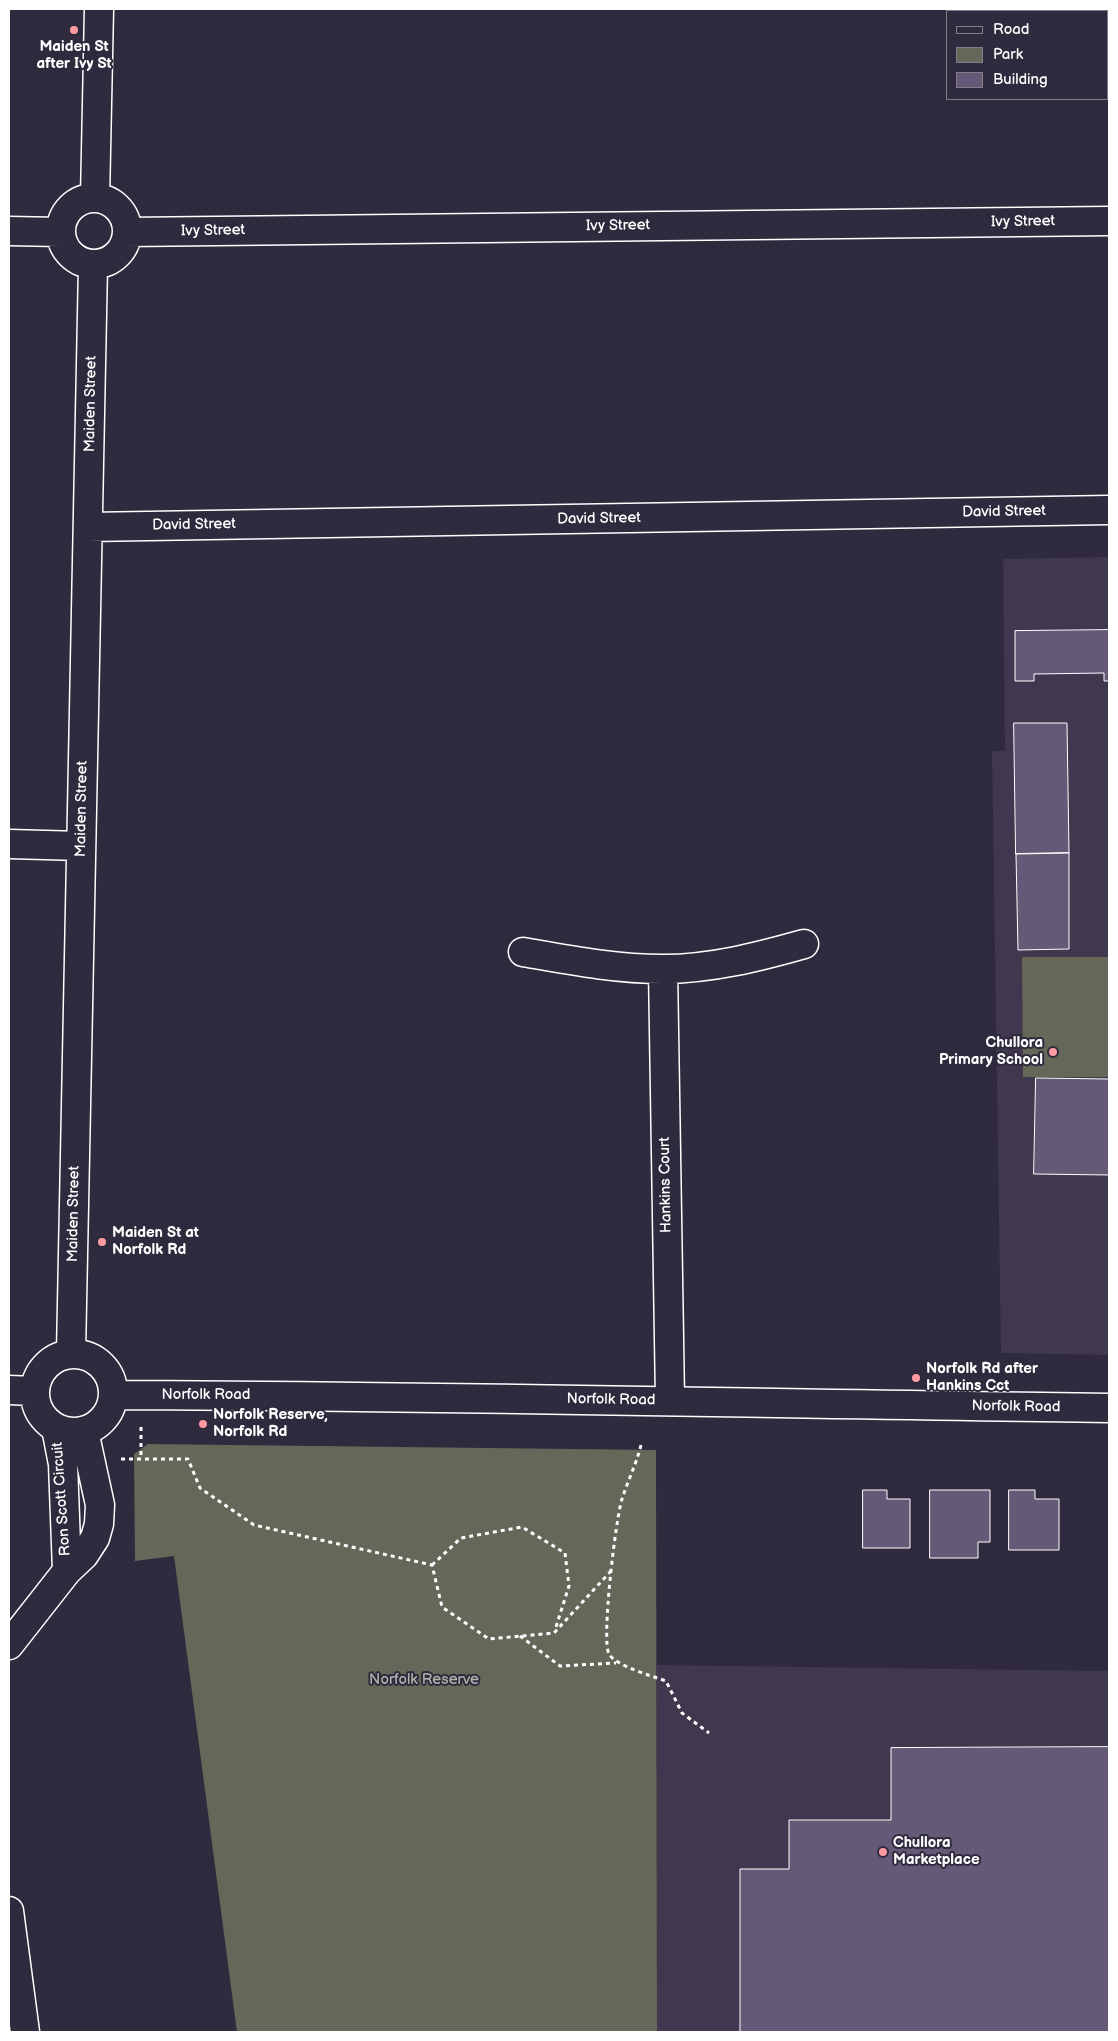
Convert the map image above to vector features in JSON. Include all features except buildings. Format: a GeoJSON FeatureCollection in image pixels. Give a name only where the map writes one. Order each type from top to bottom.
{"type":"FeatureCollection","features":[{"type":"Feature","properties":{"kind":"street"},"geometry":{"type":"LineString","coordinates":[[95,198],[99,9]]}},
{"type":"Feature","properties":{"kind":"street"},"geometry":{"type":"LineString","coordinates":[[95,198],[105,200],[121,212],[126,222],[127,232],[126,242],[121,252],[113,259],[93,265],[83,263],[66,252],[60,232],[62,221],[70,208],[84,199],[95,198]]}},
{"type":"Feature","properties":{"kind":"street","name":"Ivy Street"},"geometry":{"type":"LineString","coordinates":[[127,232],[1109,220]]}},
{"type":"Feature","properties":{"kind":"street"},"geometry":{"type":"LineString","coordinates":[[9,232],[60,232]]}},
{"type":"Feature","properties":{"kind":"street","name":"Maiden Street"},"geometry":{"type":"LineString","coordinates":[[71,1353],[93,265]]}},
{"type":"Feature","properties":{"kind":"street","name":"David Street"},"geometry":{"type":"LineString","coordinates":[[88,527],[1109,510]]}},
{"type":"Feature","properties":{"kind":"street"},"geometry":{"type":"LineString","coordinates":[[9,844],[81,846]]}},
{"type":"Feature","properties":{"kind":"street"},"geometry":{"type":"LineString","coordinates":[[523,952],[594,964],[663,969],[720,964],[762,956],[804,944]]}},
{"type":"Feature","properties":{"kind":"street","name":"Hankins Court"},"geometry":{"type":"LineString","coordinates":[[663,969],[670,1400]]}},
{"type":"Feature","properties":{"kind":"street"},"geometry":{"type":"LineString","coordinates":[[71,1353],[84,1355],[96,1360],[106,1370],[112,1382],[113,1395],[111,1407],[104,1418],[95,1426],[84,1431],[70,1432],[56,1428],[48,1423],[22,1390],[37,1380],[42,1370],[50,1361],[71,1353]]}},
{"type":"Feature","properties":{"kind":"street","name":"Norfolk Road"},"geometry":{"type":"LineString","coordinates":[[113,1395],[670,1400],[1109,1408]]}},
{"type":"Feature","properties":{"kind":"street","name":"Ron Scott Circuit"},"geometry":{"type":"LineString","coordinates":[[56,1428],[63,1464],[67,1571]]}},
{"type":"Feature","properties":{"kind":"street","name":"Ron Scott Circuit"},"geometry":{"type":"LineString","coordinates":[[9,1645],[67,1571],[84,1555],[94,1538],[100,1505],[84,1431]]}},
{"type":"Feature","properties":{"kind":"street"},"geometry":{"type":"LineString","coordinates":[[9,1911],[14,1990],[25,2032]]}},
{"type":"Feature","properties":{"kind":"path"},"geometry":{"type":"LineString","coordinates":[[141,1427],[141,1459]]}},
{"type":"Feature","properties":{"kind":"path"},"geometry":{"type":"LineString","coordinates":[[617,1663],[608,1653],[606,1638],[611,1572],[622,1500],[635,1468],[641,1445]]}},
{"type":"Feature","properties":{"kind":"path"},"geometry":{"type":"LineString","coordinates":[[112,1459],[188,1460],[200,1488],[254,1525],[432,1565]]}},
{"type":"Feature","properties":{"kind":"path"},"geometry":{"type":"LineString","coordinates":[[432,1565],[461,1538],[522,1527],[565,1553],[569,1586],[554,1633]]}},
{"type":"Feature","properties":{"kind":"path"},"geometry":{"type":"LineString","coordinates":[[432,1565],[442,1607],[489,1639],[554,1633],[611,1572]]}},
{"type":"Feature","properties":{"kind":"path"},"geometry":{"type":"LineString","coordinates":[[519,1636],[560,1666],[617,1663],[666,1681],[682,1713],[709,1733]]}},
{"type":"Feature","properties":{"kind":"shaded area","name":"Chullora Primary School"},"geometry":{"type":"Polygon","coordinates":[[[1109,557],[1109,1355],[1001,1353],[992,751],[1005,751],[1003,559],[1109,557]]]}},
{"type":"Feature","properties":{"kind":"shaded area","name":"Chullora Marketplace"},"geometry":{"type":"Polygon","coordinates":[[[657,1665],[1109,1671],[1109,2032],[657,2032],[657,1665]]]}},
{"type":"Feature","properties":{"kind":"green space"},"geometry":{"type":"Polygon","coordinates":[[[1022,957],[1109,957],[1109,1077],[1023,1077],[1022,957]]]}},
{"type":"Feature","properties":{"kind":"green space","name":"Norfolk Reserve"},"geometry":{"type":"Polygon","coordinates":[[[148,1444],[656,1450],[657,2032],[237,2032],[174,1556],[135,1561],[134,1454],[148,1444]]]}},
{"type":"Feature","properties":{"kind":"place","name":"Maiden St after Ivy St"},"geometry":{"type":"Point","coordinates":[74,30]}},
{"type":"Feature","properties":{"kind":"place","name":"Chullora Primary School"},"geometry":{"type":"Point","coordinates":[1053,1052]}},
{"type":"Feature","properties":{"kind":"place","name":"Maiden St at Norfolk Rd"},"geometry":{"type":"Point","coordinates":[102,1242]}},
{"type":"Feature","properties":{"kind":"place","name":"Norfolk Rd after Hankins Cct"},"geometry":{"type":"Point","coordinates":[916,1378]}},
{"type":"Feature","properties":{"kind":"place","name":"Norfolk Reserve, Norfolk Rd"},"geometry":{"type":"Point","coordinates":[203,1424]}},
{"type":"Feature","properties":{"kind":"place","name":"Chullora Marketplace"},"geometry":{"type":"Point","coordinates":[883,1852]}}]}
